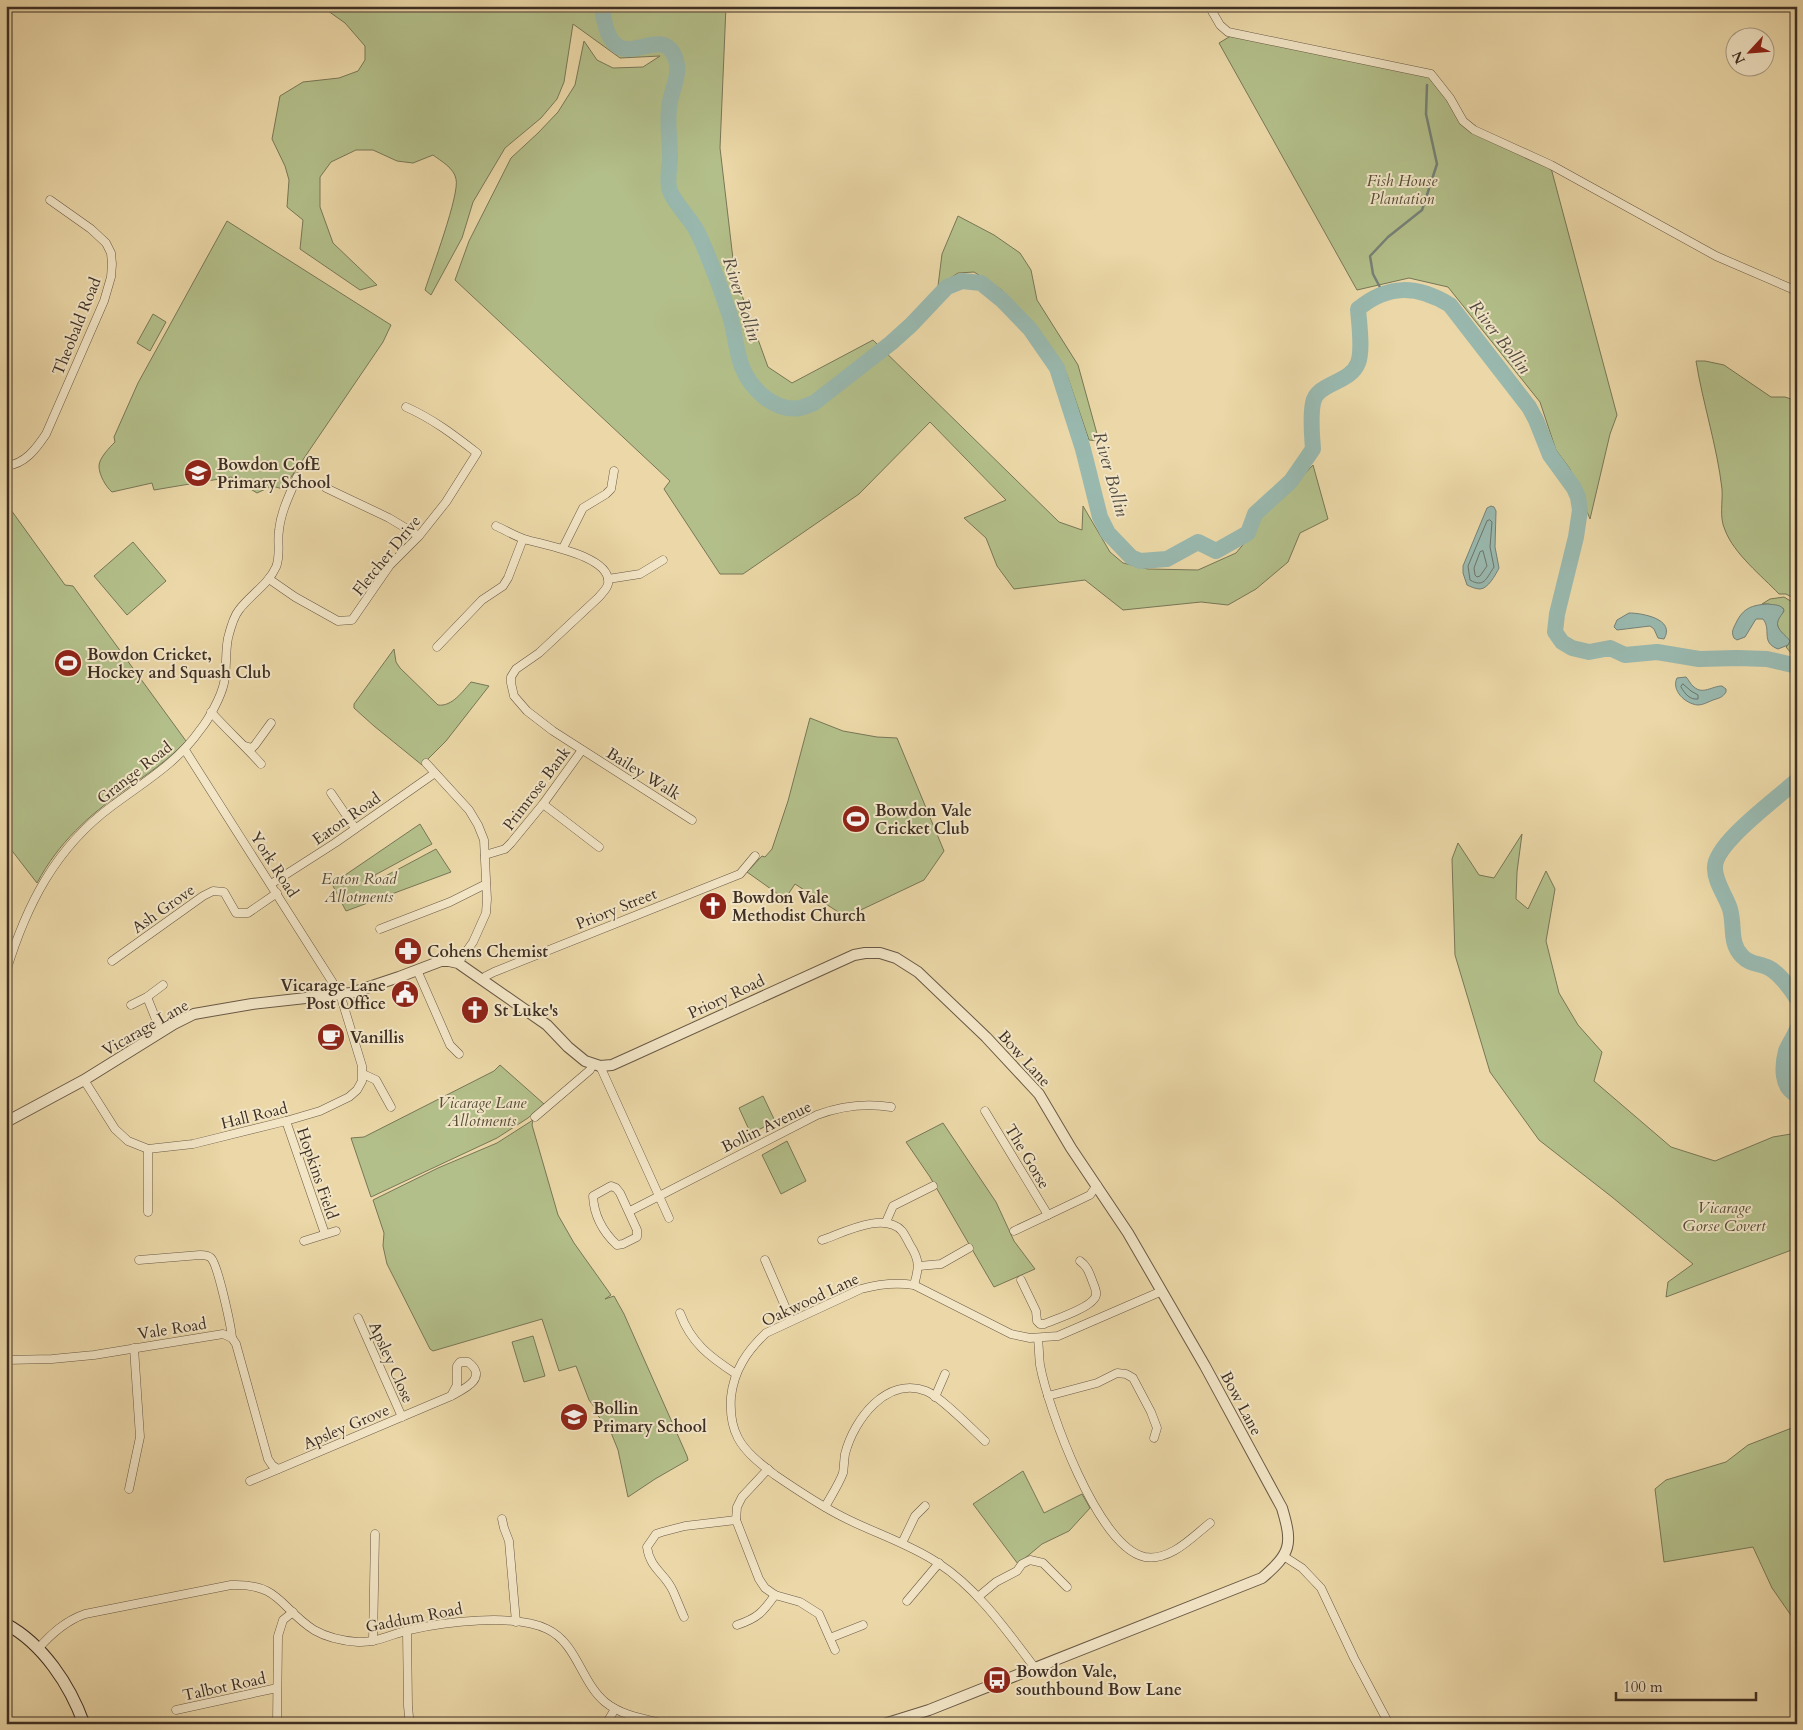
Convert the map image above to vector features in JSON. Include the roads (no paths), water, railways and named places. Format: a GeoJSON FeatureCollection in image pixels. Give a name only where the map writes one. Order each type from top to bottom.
{"type":"FeatureCollection","features":[{"type":"Feature","properties":{"kind":"main road"},"geometry":{"type":"LineString","coordinates":[[6,1624],[16,1629],[38,1649],[62,1679],[77,1706],[84,1724]]}},
{"type":"Feature","properties":{"kind":"street"},"geometry":{"type":"LineString","coordinates":[[1209,6],[1220,25],[1228,32],[1431,74],[1450,98],[1463,121],[1474,130],[1552,165],[1716,256],[1797,291]]}},
{"type":"Feature","properties":{"kind":"street","name":"Theobald Road"},"geometry":{"type":"LineString","coordinates":[[6,466],[15,465],[27,457],[36,449],[46,434],[104,301],[111,277],[111,253],[106,243],[50,200]]}},
{"type":"Feature","properties":{"kind":"street","name":"Fletcher Drive"},"geometry":{"type":"LineString","coordinates":[[269,579],[295,597],[338,621],[352,620],[390,565],[419,536],[446,502],[477,453],[445,428],[426,416],[406,407]]}},
{"type":"Feature","properties":{"kind":"street"},"geometry":{"type":"LineString","coordinates":[[563,548],[583,508],[611,489],[614,472]]}},
{"type":"Feature","properties":{"kind":"street","name":"Grange Road"},"geometry":{"type":"LineString","coordinates":[[6,972],[18,934],[44,883],[62,854],[110,807],[167,767],[185,750],[201,730],[224,684],[228,638],[238,611],[269,579],[278,559],[278,533],[281,517],[297,476]]}},
{"type":"Feature","properties":{"kind":"street"},"geometry":{"type":"LineString","coordinates":[[326,488],[389,518],[419,536]]}},
{"type":"Feature","properties":{"kind":"street"},"geometry":{"type":"LineString","coordinates":[[496,526],[522,539],[563,548],[595,563],[608,579],[640,574],[663,560]]}},
{"type":"Feature","properties":{"kind":"street"},"geometry":{"type":"LineString","coordinates":[[437,647],[482,600],[502,586],[508,578],[522,539]]}},
{"type":"Feature","properties":{"kind":"street","name":"Bailey Walk"},"geometry":{"type":"LineString","coordinates":[[608,579],[607,587],[600,597],[539,653],[516,670],[511,683],[514,696],[518,702],[553,731],[692,820]]}},
{"type":"Feature","properties":{"kind":"street"},"geometry":{"type":"LineString","coordinates":[[211,712],[229,733],[245,746],[261,764]]}},
{"type":"Feature","properties":{"kind":"street"},"geometry":{"type":"LineString","coordinates":[[245,746],[252,748],[271,723]]}},
{"type":"Feature","properties":{"kind":"street","name":"York Road"},"geometry":{"type":"LineString","coordinates":[[185,750],[340,994]]}},
{"type":"Feature","properties":{"kind":"street","name":"Primrose Bank"},"geometry":{"type":"LineString","coordinates":[[485,855],[505,849],[511,843],[543,804],[582,750]]}},
{"type":"Feature","properties":{"kind":"street"},"geometry":{"type":"LineString","coordinates":[[426,763],[469,810],[484,840],[486,913],[473,942],[458,964],[547,1025],[568,1047],[585,1061],[596,1065],[660,1195],[669,1218]]}},
{"type":"Feature","properties":{"kind":"street","name":"Eaton Road"},"geometry":{"type":"LineString","coordinates":[[271,884],[435,772]]}},
{"type":"Feature","properties":{"kind":"street"},"geometry":{"type":"LineString","coordinates":[[331,793],[355,828]]}},
{"type":"Feature","properties":{"kind":"street"},"geometry":{"type":"LineString","coordinates":[[543,804],[599,847]]}},
{"type":"Feature","properties":{"kind":"street","name":"Priory Street"},"geometry":{"type":"LineString","coordinates":[[483,980],[494,972],[740,874],[755,856]]}},
{"type":"Feature","properties":{"kind":"street"},"geometry":{"type":"LineString","coordinates":[[380,929],[450,902],[486,884]]}},
{"type":"Feature","properties":{"kind":"street","name":"Ash Grove"},"geometry":{"type":"LineString","coordinates":[[112,962],[202,896],[213,891],[224,892],[236,913],[248,913],[277,893]]}},
{"type":"Feature","properties":{"kind":"street","name":"Priory Road"},"geometry":{"type":"LineString","coordinates":[[596,1065],[612,1064],[632,1056],[843,958],[865,953]]}},
{"type":"Feature","properties":{"kind":"street","name":"Bow Lane"},"geometry":{"type":"LineString","coordinates":[[865,953],[880,953],[896,958],[918,972],[986,1037],[1039,1094],[1071,1148],[1128,1233],[1205,1366],[1282,1508],[1288,1528],[1289,1544],[1284,1557]]}},
{"type":"Feature","properties":{"kind":"street","name":"Vicarage Lane"},"geometry":{"type":"LineString","coordinates":[[6,1122],[84,1080],[161,1032],[186,1018],[202,1012],[340,994],[381,984],[441,961],[450,961],[458,964]]}},
{"type":"Feature","properties":{"kind":"street"},"geometry":{"type":"LineString","coordinates":[[417,970],[450,1045],[459,1054]]}},
{"type":"Feature","properties":{"kind":"street"},"geometry":{"type":"LineString","coordinates":[[131,1005],[147,997],[163,985]]}},
{"type":"Feature","properties":{"kind":"street"},"geometry":{"type":"LineString","coordinates":[[340,994],[358,1052],[362,1074],[376,1080],[391,1107]]}},
{"type":"Feature","properties":{"kind":"street"},"geometry":{"type":"LineString","coordinates":[[147,997],[161,1032]]}},
{"type":"Feature","properties":{"kind":"street"},"geometry":{"type":"LineString","coordinates":[[535,1116],[596,1065]]}},
{"type":"Feature","properties":{"kind":"street","name":"Hall Road"},"geometry":{"type":"LineString","coordinates":[[148,1149],[193,1144],[320,1111],[349,1097],[360,1086],[362,1074]]}},
{"type":"Feature","properties":{"kind":"street"},"geometry":{"type":"LineString","coordinates":[[84,1080],[121,1135],[138,1146],[148,1149],[148,1212]]}},
{"type":"Feature","properties":{"kind":"street","name":"Bollin Avenue"},"geometry":{"type":"LineString","coordinates":[[630,1211],[830,1110],[866,1105],[891,1106]]}},
{"type":"Feature","properties":{"kind":"street","name":"The Gorse"},"geometry":{"type":"LineString","coordinates":[[985,1111],[1048,1215]]}},
{"type":"Feature","properties":{"kind":"street","name":"Hopkins Field"},"geometry":{"type":"LineString","coordinates":[[286,1121],[325,1234]]}},
{"type":"Feature","properties":{"kind":"street"},"geometry":{"type":"LineString","coordinates":[[1014,1230],[1090,1195],[1097,1185]]}},
{"type":"Feature","properties":{"kind":"street"},"geometry":{"type":"LineString","coordinates":[[611,1186],[616,1188],[630,1211],[637,1230],[637,1237],[617,1245],[608,1237],[597,1218],[593,1196],[611,1186]]}},
{"type":"Feature","properties":{"kind":"street"},"geometry":{"type":"LineString","coordinates":[[886,1222],[893,1206],[933,1186]]}},
{"type":"Feature","properties":{"kind":"street"},"geometry":{"type":"LineString","coordinates":[[822,1240],[864,1225],[886,1222],[902,1231],[914,1251],[919,1266],[914,1285]]}},
{"type":"Feature","properties":{"kind":"street","name":"Hopkins Field"},"geometry":{"type":"LineString","coordinates":[[304,1241],[336,1231]]}},
{"type":"Feature","properties":{"kind":"street"},"geometry":{"type":"LineString","coordinates":[[919,1266],[941,1264],[969,1248]]}},
{"type":"Feature","properties":{"kind":"street"},"geometry":{"type":"LineString","coordinates":[[139,1260],[200,1255],[206,1255],[211,1258],[216,1270],[232,1338],[236,1344],[268,1459],[278,1469]]}},
{"type":"Feature","properties":{"kind":"street"},"geometry":{"type":"LineString","coordinates":[[765,1260],[792,1320]]}},
{"type":"Feature","properties":{"kind":"street"},"geometry":{"type":"LineString","coordinates":[[1021,1280],[1036,1312],[1037,1321],[1040,1324],[1044,1324],[1077,1311],[1094,1300],[1097,1293],[1086,1265],[1080,1260]]}},
{"type":"Feature","properties":{"kind":"street","name":"Oakwood Lane"},"geometry":{"type":"LineString","coordinates":[[1035,1668],[978,1597],[939,1563],[826,1507],[768,1469],[747,1450],[738,1439],[732,1425],[730,1410],[736,1374],[744,1359],[766,1333],[861,1289],[873,1286],[898,1283],[914,1285],[1011,1334],[1038,1339],[1058,1336],[1084,1326],[1162,1291]]}},
{"type":"Feature","properties":{"kind":"street"},"geometry":{"type":"LineString","coordinates":[[1077,1311],[1084,1326]]}},
{"type":"Feature","properties":{"kind":"street"},"geometry":{"type":"LineString","coordinates":[[680,1313],[694,1341],[711,1358],[736,1374]]}},
{"type":"Feature","properties":{"kind":"street","name":"Apsley Close"},"geometry":{"type":"LineString","coordinates":[[358,1318],[402,1417]]}},
{"type":"Feature","properties":{"kind":"street","name":"Vale Road"},"geometry":{"type":"LineString","coordinates":[[6,1360],[60,1358],[223,1334],[232,1338]]}},
{"type":"Feature","properties":{"kind":"street"},"geometry":{"type":"LineString","coordinates":[[1038,1339],[1040,1364],[1048,1396],[1074,1467],[1113,1534],[1123,1545],[1134,1553],[1144,1556],[1154,1557],[1166,1554],[1178,1549],[1210,1522]]}},
{"type":"Feature","properties":{"kind":"street"},"geometry":{"type":"LineString","coordinates":[[128,1490],[140,1438],[134,1348]]}},
{"type":"Feature","properties":{"kind":"street","name":"Apsley Grove"},"geometry":{"type":"LineString","coordinates":[[250,1481],[451,1396],[471,1385],[474,1381],[475,1371],[468,1362],[463,1361],[457,1366],[457,1385],[451,1396]]}},
{"type":"Feature","properties":{"kind":"street"},"geometry":{"type":"LineString","coordinates":[[1048,1396],[1097,1382],[1117,1373],[1126,1374],[1133,1378],[1151,1412],[1156,1428],[1154,1438]]}},
{"type":"Feature","properties":{"kind":"street"},"geometry":{"type":"LineString","coordinates":[[936,1396],[945,1374]]}},
{"type":"Feature","properties":{"kind":"street"},"geometry":{"type":"LineString","coordinates":[[826,1507],[842,1474],[845,1453],[852,1435],[874,1403],[904,1388],[926,1391],[936,1396],[985,1441]]}},
{"type":"Feature","properties":{"kind":"street"},"geometry":{"type":"LineString","coordinates":[[768,1469],[742,1497],[737,1507],[736,1520],[759,1579],[775,1595],[800,1602],[819,1614],[835,1650]]}},
{"type":"Feature","properties":{"kind":"street"},"geometry":{"type":"LineString","coordinates":[[902,1543],[915,1516],[925,1506]]}},
{"type":"Feature","properties":{"kind":"street"},"geometry":{"type":"LineString","coordinates":[[502,1519],[509,1542],[516,1622]]}},
{"type":"Feature","properties":{"kind":"street"},"geometry":{"type":"LineString","coordinates":[[684,1617],[673,1591],[649,1558],[648,1547],[656,1534],[662,1532],[685,1526],[736,1520]]}},
{"type":"Feature","properties":{"kind":"street"},"geometry":{"type":"LineString","coordinates":[[374,1641],[375,1534]]}},
{"type":"Feature","properties":{"kind":"street"},"geometry":{"type":"LineString","coordinates":[[884,1724],[929,1710],[1262,1578],[1284,1557],[1302,1568],[1321,1588],[1388,1724]]}},
{"type":"Feature","properties":{"kind":"street"},"geometry":{"type":"LineString","coordinates":[[978,1597],[996,1582],[1017,1571],[1022,1564],[1030,1560],[1043,1563],[1067,1587]]}},
{"type":"Feature","properties":{"kind":"street"},"geometry":{"type":"LineString","coordinates":[[907,1601],[939,1563]]}},
{"type":"Feature","properties":{"kind":"street","name":"Gaddum Road"},"geometry":{"type":"LineString","coordinates":[[38,1649],[50,1635],[65,1624],[85,1614],[231,1585],[246,1584],[269,1591],[282,1600],[314,1630],[358,1642],[374,1641],[438,1624],[470,1620],[516,1622],[547,1628],[562,1640],[604,1702],[615,1710],[634,1717],[665,1724]]}},
{"type":"Feature","properties":{"kind":"street"},"geometry":{"type":"LineString","coordinates":[[737,1624],[750,1621],[763,1612],[775,1595]]}},
{"type":"Feature","properties":{"kind":"street"},"geometry":{"type":"LineString","coordinates":[[277,1724],[278,1636],[283,1620],[294,1612]]}},
{"type":"Feature","properties":{"kind":"street"},"geometry":{"type":"LineString","coordinates":[[830,1638],[863,1625]]}},
{"type":"Feature","properties":{"kind":"street"},"geometry":{"type":"LineString","coordinates":[[407,1631],[408,1706],[412,1724]]}},
{"type":"Feature","properties":{"kind":"street","name":"Talbot Road"},"geometry":{"type":"LineString","coordinates":[[176,1710],[277,1688]]}},
{"type":"Feature","properties":{"kind":"street"},"geometry":{"type":"LineString","coordinates":[[606,1724],[615,1710]]}},
{"type":"Feature","properties":{"kind":"water"},"geometry":{"type":"Polygon","coordinates":[[[1491,506],[1496,511],[1495,547],[1499,568],[1486,587],[1477,589],[1467,585],[1463,566],[1487,508],[1491,506]]]}},
{"type":"Feature","properties":{"kind":"water"},"geometry":{"type":"Polygon","coordinates":[[[1768,604],[1779,606],[1784,610],[1777,624],[1790,641],[1788,645],[1778,649],[1769,643],[1767,627],[1763,619],[1756,619],[1745,637],[1737,640],[1734,638],[1733,629],[1745,611],[1753,606],[1768,604]]]}},
{"type":"Feature","properties":{"kind":"water"},"geometry":{"type":"Polygon","coordinates":[[[1629,613],[1642,614],[1662,622],[1666,632],[1664,639],[1658,638],[1654,629],[1650,626],[1617,630],[1614,627],[1617,620],[1629,613]]]}},
{"type":"Feature","properties":{"kind":"water"},"geometry":{"type":"Polygon","coordinates":[[[1686,677],[1697,689],[1704,690],[1722,686],[1726,689],[1726,692],[1720,698],[1704,704],[1693,704],[1680,696],[1676,687],[1677,678],[1686,677]]]}},
{"type":"Feature","properties":{"kind":"waterway","name":"River Bollin"},"geometry":{"type":"LineString","coordinates":[[602,6],[607,31],[615,44],[626,49],[660,44],[669,48],[676,60],[677,72],[668,114],[670,157],[668,180],[670,191],[696,230],[708,257],[730,316],[742,367],[757,391],[773,403],[790,408],[800,408],[814,403],[891,343],[947,287],[962,281],[981,283],[1002,300],[1030,329],[1057,368],[1083,449],[1100,517],[1108,533],[1131,557],[1140,561],[1167,559],[1198,542],[1216,551],[1248,533],[1255,514],[1291,481],[1313,449],[1312,414],[1316,396],[1348,375],[1358,363],[1360,344],[1358,309],[1380,295],[1392,291],[1403,290],[1426,294],[1450,305],[1529,407],[1550,455],[1574,488],[1578,497],[1580,510],[1576,537],[1557,614],[1555,632],[1562,642],[1572,648],[1589,652],[1610,648],[1625,655],[1657,652],[1699,659],[1767,659],[1797,666]]}},
{"type":"Feature","properties":{"kind":"waterway"},"geometry":{"type":"LineString","coordinates":[[1383,293],[1373,274],[1370,256],[1388,237],[1422,210],[1437,164],[1426,114],[1427,85]]}},
{"type":"Feature","properties":{"kind":"waterway","name":"River Bollin"},"geometry":{"type":"LineString","coordinates":[[1797,780],[1736,834],[1725,846],[1718,857],[1715,867],[1718,883],[1730,909],[1735,946],[1738,951],[1748,961],[1773,970],[1797,999]]}},
{"type":"Feature","properties":{"kind":"waterway","name":"River Bollin"},"geometry":{"type":"LineString","coordinates":[[1797,1029],[1786,1051],[1784,1063],[1785,1082],[1792,1092],[1797,1095]]}},
{"type":"Feature","properties":{"kind":"place","name":"Bowdon CofE Primary School"},"geometry":{"type":"Point","coordinates":[198,473]}},
{"type":"Feature","properties":{"kind":"place","name":"Bowdon Cricket, Hockey and Squash Club"},"geometry":{"type":"Point","coordinates":[68,663]}},
{"type":"Feature","properties":{"kind":"place","name":"Bowdon Vale Cricket Club"},"geometry":{"type":"Point","coordinates":[856,819]}},
{"type":"Feature","properties":{"kind":"place","name":"Bowdon Vale Methodist Church"},"geometry":{"type":"Point","coordinates":[713,906]}},
{"type":"Feature","properties":{"kind":"place","name":"Cohens Chemist"},"geometry":{"type":"Point","coordinates":[408,951]}},
{"type":"Feature","properties":{"kind":"place","name":"Vicarage Lane Post Office"},"geometry":{"type":"Point","coordinates":[405,994]}},
{"type":"Feature","properties":{"kind":"place","name":"St Luke's"},"geometry":{"type":"Point","coordinates":[475,1010]}},
{"type":"Feature","properties":{"kind":"place","name":"Vanillis"},"geometry":{"type":"Point","coordinates":[331,1037]}},
{"type":"Feature","properties":{"kind":"place","name":"Bollin Primary School"},"geometry":{"type":"Point","coordinates":[574,1417]}},
{"type":"Feature","properties":{"kind":"place","name":"Bowdon Vale, southbound Bow Lane"},"geometry":{"type":"Point","coordinates":[997,1680]}},
{"type":"Feature","properties":{"kind":"park label","name":"Fish House Plantation"},"geometry":{"type":"Point","coordinates":[1402,189]}},
{"type":"Feature","properties":{"kind":"park label","name":"Eaton Road Allotments"},"geometry":{"type":"Point","coordinates":[359,887]}},
{"type":"Feature","properties":{"kind":"park label","name":"Vicarage Lane Allotments"},"geometry":{"type":"Point","coordinates":[482,1111]}},
{"type":"Feature","properties":{"kind":"park label","name":"Vicarage Gorse Covert"},"geometry":{"type":"Point","coordinates":[1724,1216]}}]}
